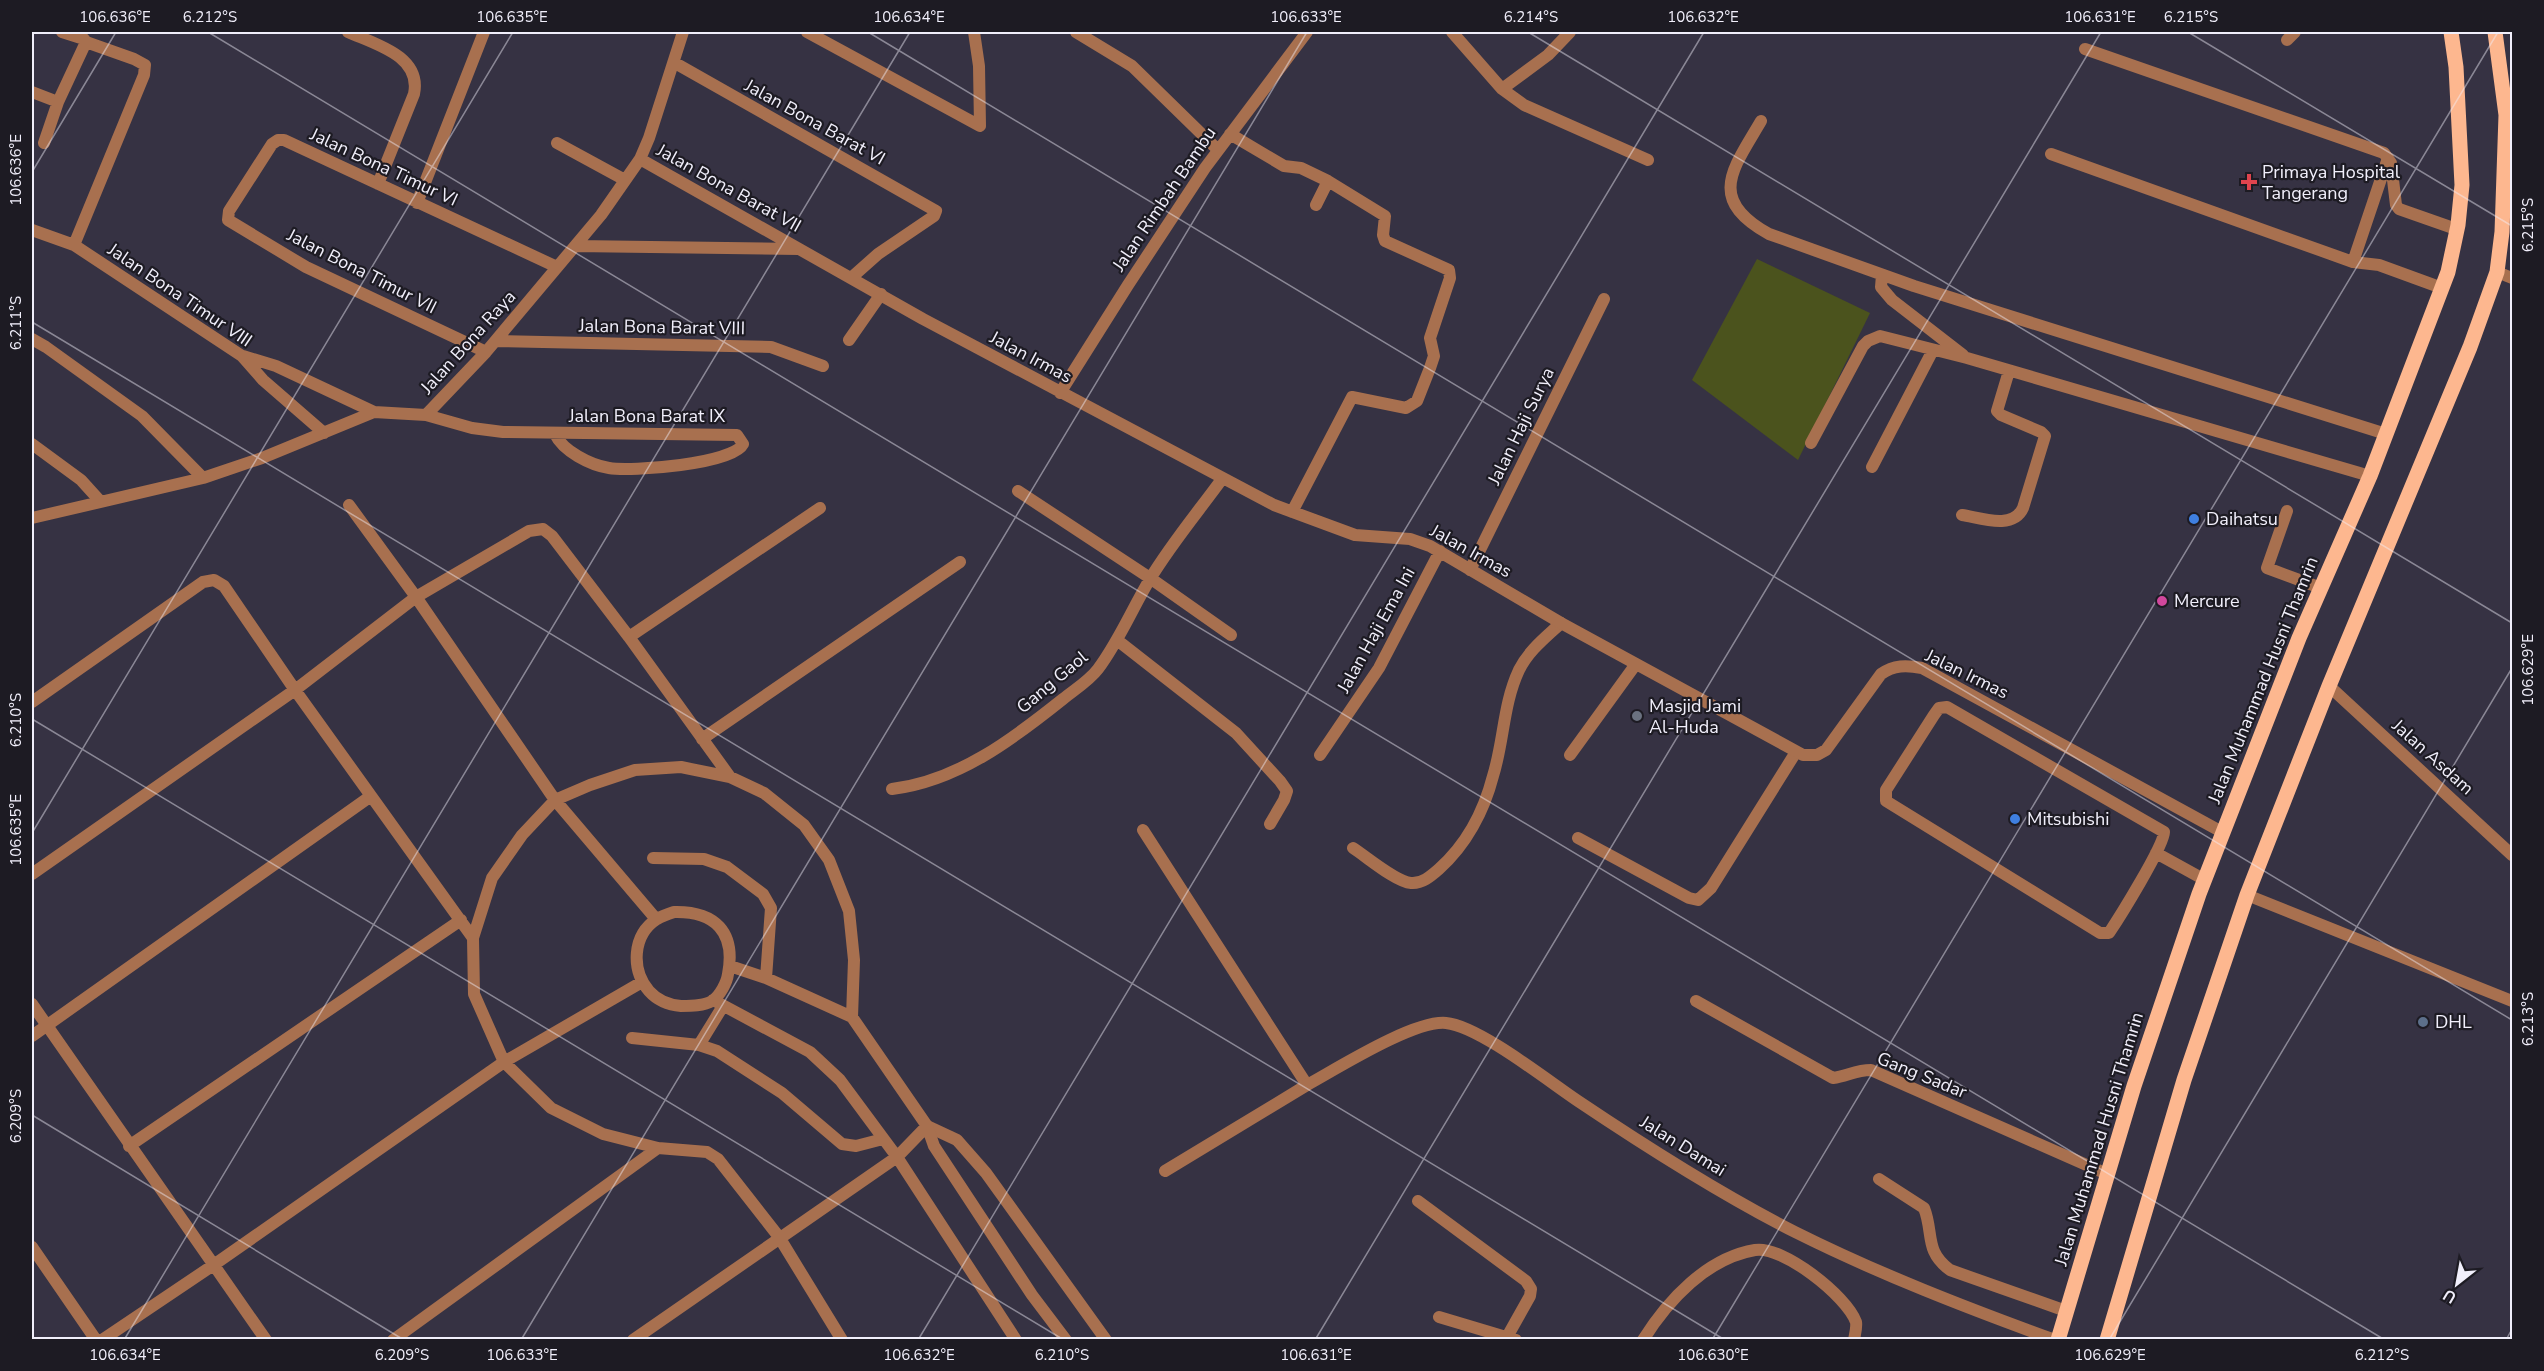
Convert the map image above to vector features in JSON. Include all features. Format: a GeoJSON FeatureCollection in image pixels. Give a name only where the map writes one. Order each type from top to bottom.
{"type":"FeatureCollection","features":[{"type":"Feature","properties":{"kind":"main road","name":"Jalan Muhammad Husni Thamrin"},"geometry":{"type":"LineString","coordinates":[[2056,1340],[2134,1086],[2222,832],[2321,588],[2370,477],[2448,272],[2456,229],[2462,173],[2456,67],[2451,32]]}},
{"type":"Feature","properties":{"kind":"main road"},"geometry":{"type":"LineString","coordinates":[[2107,1340],[2184,1080],[2247,895],[2329,686],[2461,369],[2497,272],[2508,194],[2506,115],[2495,32]]}},
{"type":"Feature","properties":{"kind":"street"},"geometry":{"type":"LineString","coordinates":[[62,32],[145,65],[144,75],[74,245]]}},
{"type":"Feature","properties":{"kind":"street"},"geometry":{"type":"LineString","coordinates":[[348,32],[399,55],[414,74],[416,84],[378,184]]}},
{"type":"Feature","properties":{"kind":"street"},"geometry":{"type":"LineString","coordinates":[[417,203],[484,32]]}},
{"type":"Feature","properties":{"kind":"street","name":"Jalan Bona Raya"},"geometry":{"type":"LineString","coordinates":[[32,518],[203,478],[262,458],[374,412],[426,415],[496,341],[601,215],[640,159],[675,63],[683,32]]}},
{"type":"Feature","properties":{"kind":"street"},"geometry":{"type":"LineString","coordinates":[[807,32],[980,126],[979,66],[974,32]]}},
{"type":"Feature","properties":{"kind":"street"},"geometry":{"type":"LineString","coordinates":[[1076,32],[1132,66],[1218,150]]}},
{"type":"Feature","properties":{"kind":"street","name":"Jalan Rimbah Bambu"},"geometry":{"type":"LineString","coordinates":[[1060,393],[1128,285],[1218,150],[1307,32]]}},
{"type":"Feature","properties":{"kind":"street"},"geometry":{"type":"LineString","coordinates":[[1452,32],[1502,89],[1524,105],[1648,160]]}},
{"type":"Feature","properties":{"kind":"street"},"geometry":{"type":"LineString","coordinates":[[1502,89],[1548,55],[1570,32]]}},
{"type":"Feature","properties":{"kind":"street"},"geometry":{"type":"LineString","coordinates":[[44,143],[58,102],[86,42]]}},
{"type":"Feature","properties":{"kind":"street"},"geometry":{"type":"LineString","coordinates":[[2085,49],[2384,153],[2388,157],[2396,205],[2399,209],[2456,229]]}},
{"type":"Feature","properties":{"kind":"street","name":"Jalan Bona Barat VI"},"geometry":{"type":"LineString","coordinates":[[675,63],[934,210],[936,213],[878,254],[851,278]]}},
{"type":"Feature","properties":{"kind":"street"},"geometry":{"type":"LineString","coordinates":[[32,92],[58,102]]}},
{"type":"Feature","properties":{"kind":"street"},"geometry":{"type":"LineString","coordinates":[[1761,121],[1732,171],[1729,190],[1740,210],[1760,229],[1769,234],[1882,275],[2122,353],[2386,434]]}},
{"type":"Feature","properties":{"kind":"street"},"geometry":{"type":"LineString","coordinates":[[1230,134],[1284,166],[1301,168],[1328,181],[1385,216],[1383,235],[1385,241],[1449,270],[1450,278],[1430,338],[1434,356],[1417,401],[1406,408],[1352,397],[1293,512]]}},
{"type":"Feature","properties":{"kind":"street","name":"Jalan Bona Timur VI"},"geometry":{"type":"LineString","coordinates":[[228,216],[272,144],[278,140],[284,140],[557,267]]}},
{"type":"Feature","properties":{"kind":"street"},"geometry":{"type":"LineString","coordinates":[[557,143],[625,180]]}},
{"type":"Feature","properties":{"kind":"street"},"geometry":{"type":"LineString","coordinates":[[2051,154],[2353,262],[2379,266],[2442,288]]}},
{"type":"Feature","properties":{"kind":"street"},"geometry":{"type":"LineString","coordinates":[[2353,262],[2388,157]]}},
{"type":"Feature","properties":{"kind":"street","name":"Jalan Bona Barat VII"},"geometry":{"type":"LineString","coordinates":[[640,159],[800,249]]}},
{"type":"Feature","properties":{"kind":"street"},"geometry":{"type":"LineString","coordinates":[[1316,205],[1328,181]]}},
{"type":"Feature","properties":{"kind":"street","name":"Jalan Bona Timur VII"},"geometry":{"type":"LineString","coordinates":[[228,216],[228,220],[306,267],[486,352]]}},
{"type":"Feature","properties":{"kind":"street","name":"Jalan Bona Timur VIII"},"geometry":{"type":"LineString","coordinates":[[32,230],[74,245],[242,356],[262,380],[324,433]]}},
{"type":"Feature","properties":{"kind":"street","name":"Jalan Irmas"},"geometry":{"type":"LineString","coordinates":[[575,246],[800,249],[1060,393],[1222,479],[1293,512],[1355,535],[1410,539],[1440,551],[1561,623],[1796,752],[1810,756],[1826,750],[1881,674],[1899,666],[1922,668],[2222,832]]}},
{"type":"Feature","properties":{"kind":"street"},"geometry":{"type":"LineString","coordinates":[[2497,272],[2512,278]]}},
{"type":"Feature","properties":{"kind":"street"},"geometry":{"type":"LineString","coordinates":[[1882,275],[1881,287],[1892,300],[1967,357]]}},
{"type":"Feature","properties":{"kind":"street"},"geometry":{"type":"LineString","coordinates":[[849,340],[881,294]]}},
{"type":"Feature","properties":{"kind":"street","name":"Jalan Haji Surya"},"geometry":{"type":"LineString","coordinates":[[1470,570],[1604,298]]}},
{"type":"Feature","properties":{"kind":"street"},"geometry":{"type":"LineString","coordinates":[[1811,443],[1868,341],[1880,336],[1967,357],[2370,477]]}},
{"type":"Feature","properties":{"kind":"street"},"geometry":{"type":"LineString","coordinates":[[32,339],[46,346],[141,416],[203,478]]}},
{"type":"Feature","properties":{"kind":"street","name":"Jalan Bona Barat VIII"},"geometry":{"type":"LineString","coordinates":[[496,341],[771,347],[823,366]]}},
{"type":"Feature","properties":{"kind":"street"},"geometry":{"type":"LineString","coordinates":[[1872,467],[1933,350]]}},
{"type":"Feature","properties":{"kind":"street"},"geometry":{"type":"LineString","coordinates":[[242,356],[276,366],[374,412]]}},
{"type":"Feature","properties":{"kind":"street"},"geometry":{"type":"LineString","coordinates":[[1962,515],[2008,521],[2017,517],[2023,508],[2045,436],[1997,411],[2009,371]]}},
{"type":"Feature","properties":{"kind":"street","name":"Jalan Bona Barat IX"},"geometry":{"type":"LineString","coordinates":[[426,415],[472,428],[555,434],[738,435],[743,444],[735,452],[718,458],[629,470],[607,468],[585,459],[559,441],[555,434]]}},
{"type":"Feature","properties":{"kind":"street"},"geometry":{"type":"LineString","coordinates":[[32,444],[81,480],[100,501]]}},
{"type":"Feature","properties":{"kind":"street","name":"Gang Gaol"},"geometry":{"type":"LineString","coordinates":[[892,789],[916,786],[940,779],[987,755],[1038,719],[1096,672],[1117,640],[1150,578],[1222,479]]}},
{"type":"Feature","properties":{"kind":"street"},"geometry":{"type":"LineString","coordinates":[[1018,491],[1150,578],[1231,635]]}},
{"type":"Feature","properties":{"kind":"street"},"geometry":{"type":"LineString","coordinates":[[349,505],[416,597],[555,800],[656,919]]}},
{"type":"Feature","properties":{"kind":"street"},"geometry":{"type":"LineString","coordinates":[[629,637],[820,508]]}},
{"type":"Feature","properties":{"kind":"street"},"geometry":{"type":"LineString","coordinates":[[2287,511],[2267,568],[2321,588]]}},
{"type":"Feature","properties":{"kind":"street"},"geometry":{"type":"LineString","coordinates":[[32,874],[295,690],[416,597],[529,531],[543,529],[552,536],[629,637],[730,777]]}},
{"type":"Feature","properties":{"kind":"street","name":"Jalan Haji Ema Ini"},"geometry":{"type":"LineString","coordinates":[[1320,755],[1379,668],[1440,551]]}},
{"type":"Feature","properties":{"kind":"street"},"geometry":{"type":"LineString","coordinates":[[702,739],[960,562]]}},
{"type":"Feature","properties":{"kind":"street"},"geometry":{"type":"LineString","coordinates":[[32,702],[203,582],[213,580],[224,586],[295,690],[473,938]]}},
{"type":"Feature","properties":{"kind":"street"},"geometry":{"type":"LineString","coordinates":[[1353,848],[1401,880],[1411,883],[1430,877],[1451,858],[1473,826],[1494,775],[1509,695],[1520,670],[1529,653],[1561,623]]}},
{"type":"Feature","properties":{"kind":"street"},"geometry":{"type":"LineString","coordinates":[[1117,640],[1236,733],[1280,781],[1287,792],[1270,824]]}},
{"type":"Feature","properties":{"kind":"street"},"geometry":{"type":"LineString","coordinates":[[1570,755],[1636,664]]}},
{"type":"Feature","properties":{"kind":"street","name":"Jalan Asdam"},"geometry":{"type":"LineString","coordinates":[[2329,686],[2512,855]]}},
{"type":"Feature","properties":{"kind":"street"},"geometry":{"type":"LineString","coordinates":[[1947,706],[2161,829],[2165,835],[2156,853],[2110,932],[2104,934],[1892,807],[1886,801],[1884,794],[1936,711],[1947,706]]}},
{"type":"Feature","properties":{"kind":"street"},"geometry":{"type":"LineString","coordinates":[[1578,838],[1689,898],[1698,900],[1711,888],[1796,752]]}},
{"type":"Feature","properties":{"kind":"street"},"geometry":{"type":"LineString","coordinates":[[842,1340],[779,1237],[718,1159],[695,1149],[658,1148],[603,1134],[551,1108],[504,1062],[474,994],[473,938],[492,878],[522,835],[555,800],[590,784],[635,770],[681,767],[730,777],[764,794],[804,825],[829,860],[849,911],[854,960],[852,1017]]}},
{"type":"Feature","properties":{"kind":"street"},"geometry":{"type":"LineString","coordinates":[[32,1036],[371,796]]}},
{"type":"Feature","properties":{"kind":"street"},"geometry":{"type":"LineString","coordinates":[[1143,830],[1306,1085]]}},
{"type":"Feature","properties":{"kind":"street"},"geometry":{"type":"LineString","coordinates":[[2156,853],[2205,880]]}},
{"type":"Feature","properties":{"kind":"street"},"geometry":{"type":"LineString","coordinates":[[653,858],[704,859],[727,867],[763,894],[771,908],[766,978]]}},
{"type":"Feature","properties":{"kind":"street"},"geometry":{"type":"LineString","coordinates":[[2247,895],[2512,1001]]}},
{"type":"Feature","properties":{"kind":"street"},"geometry":{"type":"LineString","coordinates":[[699,1045],[718,1003],[727,981],[731,950],[724,932],[710,919],[693,912],[674,912],[656,919],[644,932],[637,948],[636,966],[642,982],[655,997],[672,1006],[718,1003],[810,1052],[840,1080],[897,1156],[1016,1340]]}},
{"type":"Feature","properties":{"kind":"street"},"geometry":{"type":"LineString","coordinates":[[129,1146],[461,920]]}},
{"type":"Feature","properties":{"kind":"street"},"geometry":{"type":"LineString","coordinates":[[730,966],[766,978],[852,1017],[927,1126],[934,1146],[1032,1295],[1066,1340]]}},
{"type":"Feature","properties":{"kind":"street"},"geometry":{"type":"LineString","coordinates":[[102,1340],[504,1062],[642,982]]}},
{"type":"Feature","properties":{"kind":"street","name":"Gang Sadar"},"geometry":{"type":"LineString","coordinates":[[1696,1001],[1833,1078],[1845,1076],[1856,1070],[1871,1070],[2107,1174]]}},
{"type":"Feature","properties":{"kind":"street"},"geometry":{"type":"LineString","coordinates":[[32,1004],[266,1340]]}},
{"type":"Feature","properties":{"kind":"street","name":"Jalan Damai"},"geometry":{"type":"LineString","coordinates":[[1165,1171],[1306,1085],[1418,1027],[1446,1023],[1460,1026],[1484,1037],[1614,1125],[1718,1189],[1796,1232],[1955,1303],[2056,1340]]}},
{"type":"Feature","properties":{"kind":"street"},"geometry":{"type":"LineString","coordinates":[[632,1038],[699,1045],[717,1051],[782,1093],[842,1144],[856,1146],[883,1138]]}},
{"type":"Feature","properties":{"kind":"street"},"geometry":{"type":"LineString","coordinates":[[633,1340],[897,1156],[927,1126]]}},
{"type":"Feature","properties":{"kind":"street"},"geometry":{"type":"LineString","coordinates":[[927,1126],[957,1140],[986,1173],[1106,1340]]}},
{"type":"Feature","properties":{"kind":"street"},"geometry":{"type":"LineString","coordinates":[[393,1340],[658,1148]]}},
{"type":"Feature","properties":{"kind":"street"},"geometry":{"type":"LineString","coordinates":[[1879,1179],[1924,1208],[1932,1250],[1939,1262],[1950,1270],[2066,1311]]}},
{"type":"Feature","properties":{"kind":"street"},"geometry":{"type":"LineString","coordinates":[[1418,1201],[1526,1281],[1531,1289],[1511,1338],[1486,1335],[1439,1317]]}},
{"type":"Feature","properties":{"kind":"street"},"geometry":{"type":"LineString","coordinates":[[32,1247],[96,1340]]}},
{"type":"Feature","properties":{"kind":"street"},"geometry":{"type":"LineString","coordinates":[[1643,1340],[1679,1292],[1736,1255],[1758,1249],[1786,1258],[1829,1286],[1849,1308],[1857,1324],[1854,1340]]}},
{"type":"Feature","properties":{"kind":"green space"},"geometry":{"type":"Polygon","coordinates":[[[1757,259],[1870,313],[1798,460],[1692,380],[1757,259]]]}},
{"type":"Feature","properties":{"kind":"place","name":"Primaya Hospital Tangerang"},"geometry":{"type":"Point","coordinates":[2249,182]}},
{"type":"Feature","properties":{"kind":"place","name":"Daihatsu"},"geometry":{"type":"Point","coordinates":[2194,519]}},
{"type":"Feature","properties":{"kind":"place","name":"Mercure"},"geometry":{"type":"Point","coordinates":[2162,601]}},
{"type":"Feature","properties":{"kind":"place","name":"Masjid Jami Al-Huda"},"geometry":{"type":"Point","coordinates":[1637,716]}},
{"type":"Feature","properties":{"kind":"place","name":"Mitsubishi"},"geometry":{"type":"Point","coordinates":[2015,819]}},
{"type":"Feature","properties":{"kind":"place","name":"DHL"},"geometry":{"type":"Point","coordinates":[2423,1022]}}]}
